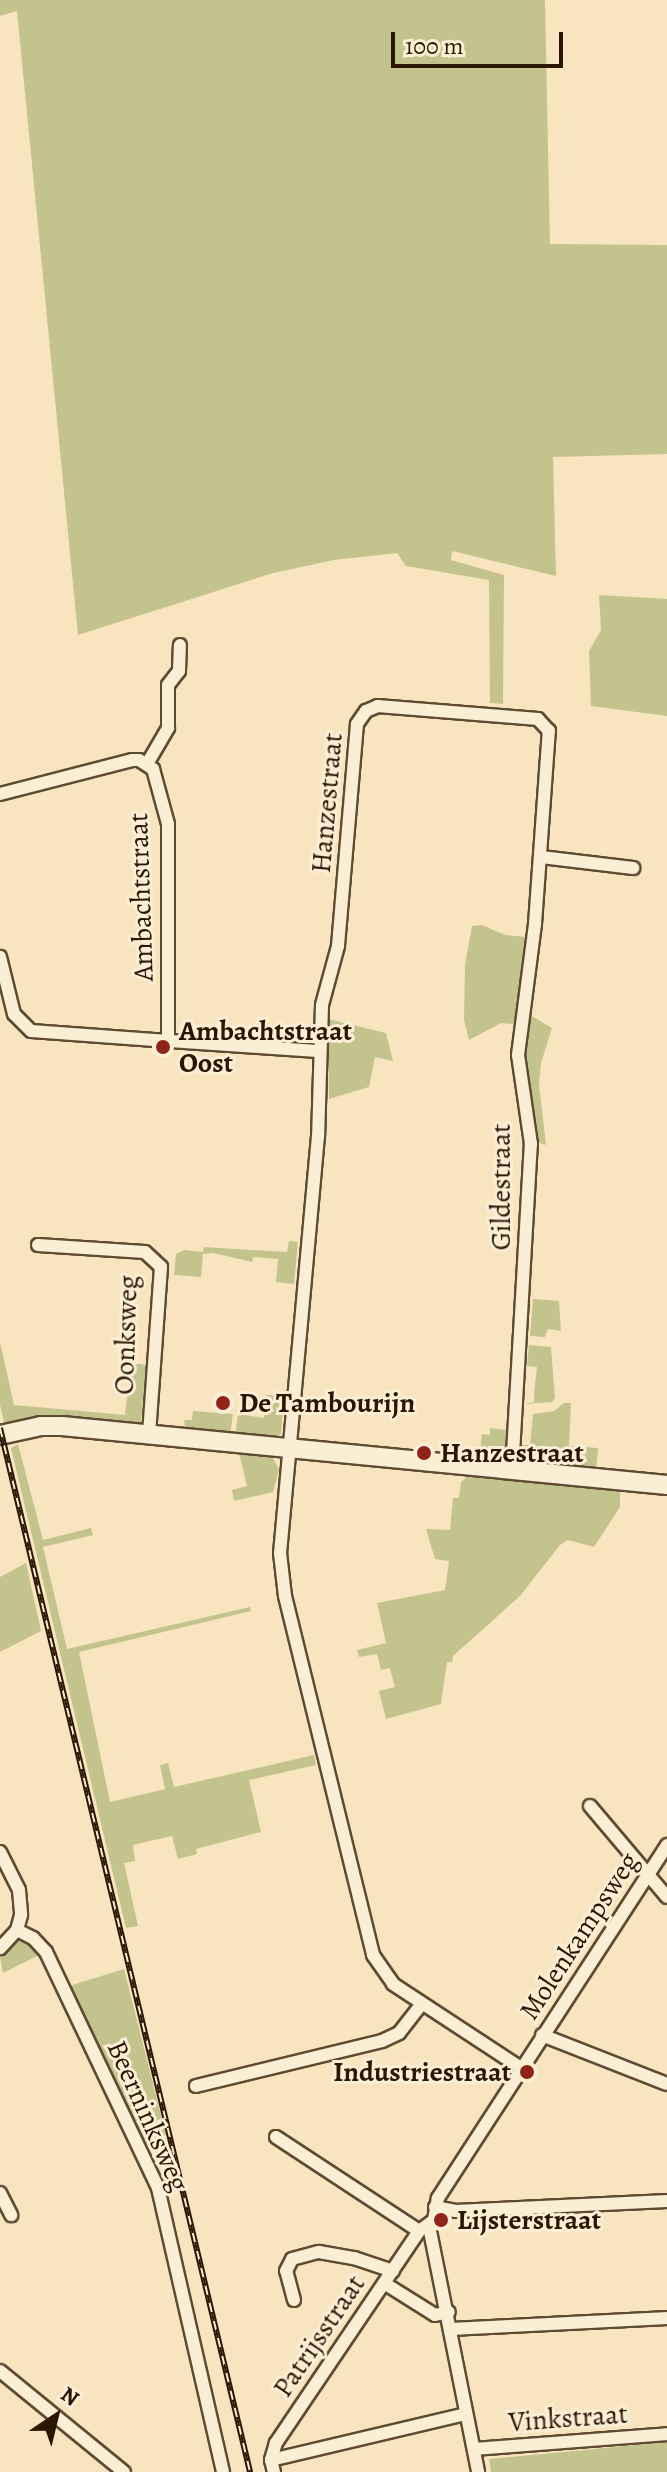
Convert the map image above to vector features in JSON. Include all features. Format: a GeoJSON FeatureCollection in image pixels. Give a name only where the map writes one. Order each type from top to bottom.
{"type":"FeatureCollection","features":[{"type":"Feature","properties":{"kind":"main road","name":"Oonksweg"},"geometry":{"type":"LineString","coordinates":[[0,1435],[41,1426],[667,1485]]}},
{"type":"Feature","properties":{"kind":"street"},"geometry":{"type":"LineString","coordinates":[[0,794],[132,760],[147,764],[168,728],[168,685],[179,671],[180,645]]}},
{"type":"Feature","properties":{"kind":"street","name":"Hanzestraat"},"geometry":{"type":"LineString","coordinates":[[288,1451],[318,1136],[322,1005],[338,946],[357,724],[366,711],[378,706],[534,718]]}},
{"type":"Feature","properties":{"kind":"street","name":"Gildestraat"},"geometry":{"type":"LineString","coordinates":[[512,1471],[531,1144],[518,1055],[541,857],[549,731],[534,718]]}},
{"type":"Feature","properties":{"kind":"street","name":"Ambachtstraat"},"geometry":{"type":"LineString","coordinates":[[147,764],[157,776],[168,824],[168,1041]]}},
{"type":"Feature","properties":{"kind":"street"},"geometry":{"type":"LineString","coordinates":[[541,857],[633,868]]}},
{"type":"Feature","properties":{"kind":"street"},"geometry":{"type":"LineString","coordinates":[[0,957],[14,1014],[31,1031],[319,1051]]}},
{"type":"Feature","properties":{"kind":"street","name":"Oonksweg"},"geometry":{"type":"LineString","coordinates":[[38,1245],[145,1252],[161,1267],[149,1436]]}},
{"type":"Feature","properties":{"kind":"street"},"geometry":{"type":"LineString","coordinates":[[288,1451],[280,1553],[285,1596],[373,1955],[393,1984],[521,2068]]}},
{"type":"Feature","properties":{"kind":"street"},"geometry":{"type":"LineString","coordinates":[[590,1806],[667,1897]]}},
{"type":"Feature","properties":{"kind":"street","name":"Molenkampsweg"},"geometry":{"type":"LineString","coordinates":[[424,2228],[521,2068],[667,1845]]}},
{"type":"Feature","properties":{"kind":"street"},"geometry":{"type":"LineString","coordinates":[[0,1852],[19,1890],[21,1915],[17,1930],[0,1948]]}},
{"type":"Feature","properties":{"kind":"street","name":"Beerninksweg"},"geometry":{"type":"LineString","coordinates":[[17,1930],[33,1938],[46,1952],[158,2188],[223,2472]]}},
{"type":"Feature","properties":{"kind":"street"},"geometry":{"type":"LineString","coordinates":[[196,2086],[382,2041],[399,2033],[421,2005]]}},
{"type":"Feature","properties":{"kind":"street"},"geometry":{"type":"LineString","coordinates":[[542,2035],[667,2084]]}},
{"type":"Feature","properties":{"kind":"street"},"geometry":{"type":"LineString","coordinates":[[276,2137],[424,2228],[449,2312],[478,2472]]}},
{"type":"Feature","properties":{"kind":"street"},"geometry":{"type":"LineString","coordinates":[[0,2193],[11,2215]]}},
{"type":"Feature","properties":{"kind":"street"},"geometry":{"type":"LineString","coordinates":[[435,2207],[456,2211],[667,2201]]}},
{"type":"Feature","properties":{"kind":"street","name":"Patrijsstraat"},"geometry":{"type":"LineString","coordinates":[[272,2466],[276,2443],[424,2228]]}},
{"type":"Feature","properties":{"kind":"street"},"geometry":{"type":"LineString","coordinates":[[294,2300],[286,2271],[292,2259],[319,2252],[354,2258],[393,2271]]}},
{"type":"Feature","properties":{"kind":"street"},"geometry":{"type":"LineString","coordinates":[[384,2283],[435,2315],[449,2312]]}},
{"type":"Feature","properties":{"kind":"street"},"geometry":{"type":"LineString","coordinates":[[452,2329],[667,2318]]}},
{"type":"Feature","properties":{"kind":"street"},"geometry":{"type":"LineString","coordinates":[[0,2371],[124,2472]]}},
{"type":"Feature","properties":{"kind":"street"},"geometry":{"type":"LineString","coordinates":[[272,2466],[466,2414]]}},
{"type":"Feature","properties":{"kind":"street","name":"Vinkstraat"},"geometry":{"type":"LineString","coordinates":[[474,2449],[667,2434]]}},
{"type":"Feature","properties":{"kind":"green space"},"geometry":{"type":"Polygon","coordinates":[[[0,0],[545,0],[550,244],[667,245],[667,454],[553,457],[556,576],[452,551],[451,560],[504,575],[503,704],[490,703],[489,580],[406,566],[397,553],[334,560],[273,573],[78,635],[17,11],[0,16],[0,0]]]}},
{"type":"Feature","properties":{"kind":"green space"},"geometry":{"type":"Polygon","coordinates":[[[599,595],[667,599],[667,716],[591,706],[589,651],[601,630],[599,595]]]}},
{"type":"Feature","properties":{"kind":"green space"},"geometry":{"type":"Polygon","coordinates":[[[482,925],[505,935],[526,937],[524,956],[514,1024],[501,1023],[469,1040],[464,1020],[465,964],[472,926],[482,925]]]}},
{"type":"Feature","properties":{"kind":"green space"},"geometry":{"type":"Polygon","coordinates":[[[530,1015],[552,1028],[541,1063],[539,1085],[546,1145],[537,1142],[524,1079],[530,1015]]]}},
{"type":"Feature","properties":{"kind":"green space"},"geometry":{"type":"Polygon","coordinates":[[[328,1019],[386,1033],[393,1061],[375,1057],[369,1087],[329,1099],[328,1019]]]}},
{"type":"Feature","properties":{"kind":"green space"},"geometry":{"type":"Polygon","coordinates":[[[289,1241],[298,1242],[294,1284],[276,1282],[278,1259],[253,1257],[252,1262],[213,1253],[203,1254],[201,1277],[174,1275],[176,1254],[184,1250],[203,1252],[204,1247],[287,1252],[289,1241]]]}},
{"type":"Feature","properties":{"kind":"green space"},"geometry":{"type":"Polygon","coordinates":[[[533,1299],[559,1301],[561,1331],[548,1329],[545,1337],[530,1336],[533,1299]]]}},
{"type":"Feature","properties":{"kind":"green space"},"geometry":{"type":"Polygon","coordinates":[[[0,1342],[14,1405],[125,1415],[131,1363],[146,1365],[141,1421],[134,1425],[5,1426],[0,1405],[0,1342]]]}},
{"type":"Feature","properties":{"kind":"green space"},"geometry":{"type":"Polygon","coordinates":[[[529,1345],[551,1347],[555,1398],[552,1402],[523,1404],[534,1402],[537,1367],[527,1366],[529,1345]]]}},
{"type":"Feature","properties":{"kind":"green space"},"geometry":{"type":"Polygon","coordinates":[[[266,1395],[284,1396],[281,1434],[266,1439],[248,1434],[245,1438],[235,1436],[238,1414],[264,1418],[266,1395]]]}},
{"type":"Feature","properties":{"kind":"green space"},"geometry":{"type":"Polygon","coordinates":[[[564,1403],[571,1403],[569,1446],[598,1448],[596,1472],[528,1463],[522,1457],[520,1445],[530,1445],[533,1414],[554,1411],[564,1403]]]}},
{"type":"Feature","properties":{"kind":"green space"},"geometry":{"type":"Polygon","coordinates":[[[193,1411],[233,1414],[230,1436],[190,1429],[186,1432],[184,1420],[192,1420],[193,1411]]]}},
{"type":"Feature","properties":{"kind":"green space"},"geometry":{"type":"Polygon","coordinates":[[[490,1428],[507,1430],[505,1456],[498,1460],[465,1458],[467,1449],[480,1450],[482,1434],[490,1435],[490,1428]]]}},
{"type":"Feature","properties":{"kind":"green space"},"geometry":{"type":"Polygon","coordinates":[[[18,1444],[43,1540],[91,1528],[93,1535],[43,1547],[67,1649],[250,1607],[251,1611],[79,1652],[110,1802],[165,1789],[160,1765],[168,1763],[174,1787],[314,1755],[316,1765],[249,1780],[261,1832],[196,1849],[197,1854],[178,1859],[172,1836],[133,1845],[135,1861],[124,1863],[138,1926],[126,1928],[11,1448],[18,1444]]]}},
{"type":"Feature","properties":{"kind":"green space"},"geometry":{"type":"Polygon","coordinates":[[[239,1453],[273,1458],[279,1470],[273,1492],[234,1501],[232,1490],[247,1486],[239,1453]]]}},
{"type":"Feature","properties":{"kind":"green space"},"geometry":{"type":"Polygon","coordinates":[[[470,1474],[542,1483],[546,1478],[593,1483],[596,1488],[620,1490],[620,1507],[594,1547],[568,1540],[560,1545],[520,1596],[453,1656],[452,1662],[447,1662],[441,1704],[386,1719],[379,1691],[395,1687],[390,1668],[381,1670],[377,1654],[359,1657],[357,1650],[386,1643],[377,1603],[445,1590],[449,1561],[435,1559],[426,1529],[450,1530],[453,1498],[459,1498],[461,1482],[470,1474]]]}},
{"type":"Feature","properties":{"kind":"green space"},"geometry":{"type":"Polygon","coordinates":[[[26,1563],[41,1631],[0,1652],[0,1577],[26,1563]]]}},
{"type":"Feature","properties":{"kind":"green space"},"geometry":{"type":"Polygon","coordinates":[[[15,1940],[30,1944],[39,1955],[3,1973],[0,1957],[11,1949],[15,1940]]]}},
{"type":"Feature","properties":{"kind":"green space"},"geometry":{"type":"Polygon","coordinates":[[[124,1969],[166,2135],[144,2144],[69,1986],[124,1969]]]}},
{"type":"Feature","properties":{"kind":"green space"},"geometry":{"type":"Polygon","coordinates":[[[667,2442],[667,2472],[491,2472],[489,2459],[667,2442]]]}},
{"type":"Feature","properties":{"kind":"railway"},"geometry":{"type":"LineString","coordinates":[[0,1428],[250,2472]]}},
{"type":"Feature","properties":{"kind":"place","name":"Ambachtstraat Oost"},"geometry":{"type":"Point","coordinates":[163,1047]}},
{"type":"Feature","properties":{"kind":"place","name":"De Tambourijn"},"geometry":{"type":"Point","coordinates":[223,1403]}},
{"type":"Feature","properties":{"kind":"place","name":"Hanzestraat"},"geometry":{"type":"Point","coordinates":[424,1453]}},
{"type":"Feature","properties":{"kind":"place","name":"Industriestraat"},"geometry":{"type":"Point","coordinates":[527,2072]}},
{"type":"Feature","properties":{"kind":"place","name":"Lijsterstraat"},"geometry":{"type":"Point","coordinates":[441,2220]}}]}
